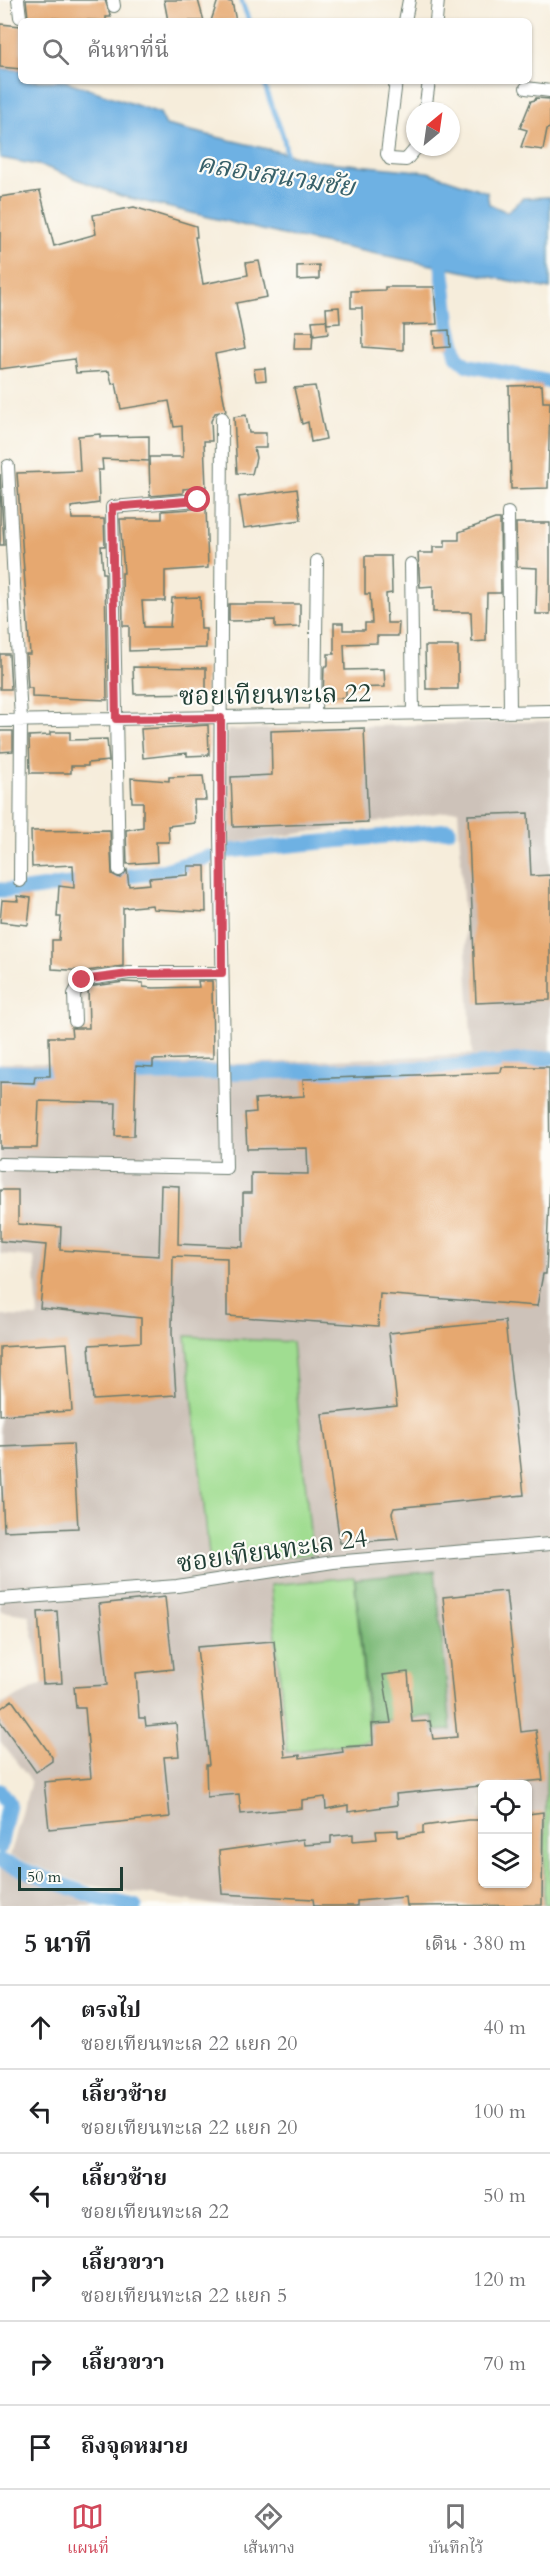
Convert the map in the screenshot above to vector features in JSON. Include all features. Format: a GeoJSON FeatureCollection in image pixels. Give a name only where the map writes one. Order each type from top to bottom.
{"type":"FeatureCollection","features":[{"type":"Feature","properties":{"kind":"street"},"geometry":{"type":"LineString","coordinates":[[18,0],[20,17]]}},
{"type":"Feature","properties":{"kind":"street"},"geometry":{"type":"LineString","coordinates":[[406,18],[409,0]]}},
{"type":"Feature","properties":{"kind":"street"},"geometry":{"type":"LineString","coordinates":[[436,18],[438,0]]}},
{"type":"Feature","properties":{"kind":"street"},"geometry":{"type":"LineString","coordinates":[[396,84],[387,154],[390,159],[405,160],[409,156]]}},
{"type":"Feature","properties":{"kind":"street"},"geometry":{"type":"LineString","coordinates":[[426,102],[429,84]]}},
{"type":"Feature","properties":{"kind":"street"},"geometry":{"type":"LineString","coordinates":[[526,88],[550,91]]}},
{"type":"Feature","properties":{"kind":"street"},"geometry":{"type":"LineString","coordinates":[[0,1164],[226,1168],[222,973],[222,418]]}},
{"type":"Feature","properties":{"kind":"street"},"geometry":{"type":"LineString","coordinates":[[8,466],[21,720],[21,881]]}},
{"type":"Feature","properties":{"kind":"street"},"geometry":{"type":"LineString","coordinates":[[119,870],[112,507],[198,500]]}},
{"type":"Feature","properties":{"kind":"street"},"geometry":{"type":"LineString","coordinates":[[508,513],[510,711]]}},
{"type":"Feature","properties":{"kind":"street"},"geometry":{"type":"LineString","coordinates":[[315,716],[317,561]]}},
{"type":"Feature","properties":{"kind":"street"},"geometry":{"type":"LineString","coordinates":[[411,564],[413,713]]}},
{"type":"Feature","properties":{"kind":"street","name":"ซอยเทียนทะเล 22"},"geometry":{"type":"LineString","coordinates":[[0,721],[550,711]]}},
{"type":"Feature","properties":{"kind":"street"},"geometry":{"type":"LineString","coordinates":[[75,1021],[74,994],[82,980],[129,974],[222,973]]}},
{"type":"Feature","properties":{"kind":"street","name":"ซอยเทียนทะเล 24"},"geometry":{"type":"LineString","coordinates":[[0,1599],[177,1586],[333,1562],[550,1544]]}},
{"type":"Feature","properties":{"kind":"shaded area"},"geometry":{"type":"Polygon","coordinates":[[[550,721],[550,1906],[222,1906],[88,1885],[10,1856],[31,1781],[0,1741],[0,1705],[43,1684],[29,1615],[0,1611],[0,1316],[38,1317],[34,1257],[0,1254],[0,1063],[234,1064],[472,1054],[458,810],[228,844],[227,730],[550,721]]]}},
{"type":"Feature","properties":{"kind":"shaded area"},"geometry":{"type":"Polygon","coordinates":[[[0,1862],[95,1906],[0,1906],[0,1862]]]}},
{"type":"Feature","properties":{"kind":"green space"},"geometry":{"type":"Polygon","coordinates":[[[186,1336],[292,1342],[312,1554],[210,1564],[186,1336]]]}},
{"type":"Feature","properties":{"kind":"green space"},"geometry":{"type":"Polygon","coordinates":[[[435,1571],[451,1730],[435,1731],[433,1716],[369,1722],[355,1579],[435,1571]]]}},
{"type":"Feature","properties":{"kind":"green space"},"geometry":{"type":"Polygon","coordinates":[[[354,1577],[369,1741],[287,1752],[271,1585],[354,1577]]]}},
{"type":"Feature","properties":{"kind":"green space"},"geometry":{"type":"Polygon","coordinates":[[[550,1748],[550,1904],[544,1904],[547,1749],[550,1748]]]}},
{"type":"Feature","properties":{"kind":"water","name":"คลองสนามชัย"},"geometry":{"type":"Polygon","coordinates":[[[0,69],[18,70],[18,84],[74,84],[160,113],[166,125],[318,161],[428,172],[487,192],[489,204],[507,212],[523,198],[550,197],[550,289],[283,235],[121,196],[43,166],[0,158],[0,69]]]}},
{"type":"Feature","properties":{"kind":"building"},"geometry":{"type":"Polygon","coordinates":[[[26,0],[105,0],[111,17],[48,18],[28,17],[26,0]]]}},
{"type":"Feature","properties":{"kind":"building"},"geometry":{"type":"Polygon","coordinates":[[[164,0],[198,0],[203,18],[167,18],[164,0]]]}},
{"type":"Feature","properties":{"kind":"building"},"geometry":{"type":"Polygon","coordinates":[[[218,0],[232,2],[235,18],[212,18],[218,0]]]}},
{"type":"Feature","properties":{"kind":"building"},"geometry":{"type":"Polygon","coordinates":[[[0,24],[18,26],[18,69],[0,67],[0,24]]]}},
{"type":"Feature","properties":{"kind":"building"},"geometry":{"type":"Polygon","coordinates":[[[536,98],[550,99],[550,128],[547,129],[543,150],[521,147],[527,130],[520,128],[531,101],[536,98]]]}},
{"type":"Feature","properties":{"kind":"building"},"geometry":{"type":"Polygon","coordinates":[[[40,191],[54,246],[96,234],[93,215],[134,207],[196,226],[197,237],[195,237],[203,284],[248,275],[246,263],[259,261],[267,297],[236,303],[245,348],[215,354],[226,411],[215,413],[211,421],[212,441],[204,441],[206,487],[183,489],[183,493],[150,496],[149,457],[183,457],[182,426],[174,427],[169,401],[121,409],[116,383],[112,384],[109,371],[76,373],[74,359],[0,369],[0,197],[40,191]]]}},
{"type":"Feature","properties":{"kind":"building"},"geometry":{"type":"Polygon","coordinates":[[[319,265],[319,279],[297,280],[297,266],[319,265]]]}},
{"type":"Feature","properties":{"kind":"building"},"geometry":{"type":"Polygon","coordinates":[[[385,287],[434,287],[437,324],[403,325],[403,350],[363,347],[362,308],[351,308],[351,291],[385,290],[385,287]]]}},
{"type":"Feature","properties":{"kind":"building"},"geometry":{"type":"Polygon","coordinates":[[[339,307],[340,323],[327,324],[326,308],[339,307]]]}},
{"type":"Feature","properties":{"kind":"building"},"geometry":{"type":"Polygon","coordinates":[[[326,320],[328,334],[314,336],[312,321],[326,320]]]}},
{"type":"Feature","properties":{"kind":"building"},"geometry":{"type":"Polygon","coordinates":[[[449,330],[450,347],[434,348],[433,331],[449,330]]]}},
{"type":"Feature","properties":{"kind":"building"},"geometry":{"type":"Polygon","coordinates":[[[295,332],[313,332],[312,349],[294,349],[295,332]]]}},
{"type":"Feature","properties":{"kind":"building"},"geometry":{"type":"Polygon","coordinates":[[[265,368],[266,380],[256,381],[254,369],[265,368]]]}},
{"type":"Feature","properties":{"kind":"building"},"geometry":{"type":"Polygon","coordinates":[[[542,385],[543,402],[550,402],[548,488],[511,489],[509,386],[542,385]]]}},
{"type":"Feature","properties":{"kind":"building"},"geometry":{"type":"Polygon","coordinates":[[[315,386],[326,439],[311,442],[308,422],[302,424],[294,388],[315,386]]]}},
{"type":"Feature","properties":{"kind":"building"},"geometry":{"type":"Polygon","coordinates":[[[246,415],[249,433],[266,433],[266,448],[254,448],[256,458],[252,474],[237,473],[234,417],[246,415]]]}},
{"type":"Feature","properties":{"kind":"building"},"geometry":{"type":"Polygon","coordinates":[[[100,434],[100,437],[149,436],[149,461],[102,459],[103,470],[98,470],[99,503],[71,507],[72,519],[104,519],[105,546],[101,546],[103,573],[105,573],[107,700],[32,697],[32,688],[28,688],[26,654],[30,654],[17,473],[80,471],[78,436],[100,434]]]}},
{"type":"Feature","properties":{"kind":"building"},"geometry":{"type":"Polygon","coordinates":[[[0,474],[4,545],[0,545],[0,474]]]}},
{"type":"Feature","properties":{"kind":"building"},"geometry":{"type":"Polygon","coordinates":[[[297,489],[301,520],[244,528],[239,497],[297,489]]]}},
{"type":"Feature","properties":{"kind":"building"},"geometry":{"type":"Polygon","coordinates":[[[206,508],[208,568],[165,571],[165,601],[142,601],[144,627],[170,627],[172,598],[200,597],[201,629],[206,629],[206,648],[129,651],[129,626],[123,626],[122,573],[124,573],[120,519],[162,519],[162,511],[206,508]]]}},
{"type":"Feature","properties":{"kind":"building"},"geometry":{"type":"Polygon","coordinates":[[[500,519],[501,593],[487,593],[486,641],[472,642],[471,612],[433,612],[433,586],[420,587],[418,553],[433,553],[433,547],[445,547],[445,540],[459,540],[459,532],[500,519]]]}},
{"type":"Feature","properties":{"kind":"building"},"geometry":{"type":"Polygon","coordinates":[[[516,523],[550,523],[550,614],[536,614],[537,568],[517,567],[516,523]]]}},
{"type":"Feature","properties":{"kind":"building"},"geometry":{"type":"Polygon","coordinates":[[[365,556],[391,556],[392,593],[386,594],[387,623],[399,623],[398,636],[377,636],[377,643],[344,644],[345,670],[384,669],[385,687],[346,688],[346,698],[323,699],[324,667],[328,665],[328,654],[334,654],[334,623],[343,623],[343,630],[365,630],[365,623],[372,623],[370,594],[365,594],[365,556]]]}},
{"type":"Feature","properties":{"kind":"building"},"geometry":{"type":"Polygon","coordinates":[[[229,604],[300,604],[300,627],[275,628],[275,620],[229,621],[229,604]]]}},
{"type":"Feature","properties":{"kind":"building"},"geometry":{"type":"Polygon","coordinates":[[[425,646],[458,646],[458,689],[426,689],[425,646]]]}},
{"type":"Feature","properties":{"kind":"building"},"geometry":{"type":"Polygon","coordinates":[[[0,654],[9,654],[11,689],[0,689],[0,654]]]}},
{"type":"Feature","properties":{"kind":"building"},"geometry":{"type":"Polygon","coordinates":[[[133,667],[206,668],[206,693],[134,694],[133,667]]]}},
{"type":"Feature","properties":{"kind":"building"},"geometry":{"type":"Polygon","coordinates":[[[208,725],[209,755],[187,756],[187,753],[143,758],[141,729],[208,725]]]}},
{"type":"Feature","properties":{"kind":"building"},"geometry":{"type":"Polygon","coordinates":[[[364,728],[368,822],[233,827],[231,777],[272,775],[271,731],[364,728]]]}},
{"type":"Feature","properties":{"kind":"building"},"geometry":{"type":"Polygon","coordinates":[[[0,731],[13,731],[13,751],[0,752],[0,731]]]}},
{"type":"Feature","properties":{"kind":"building"},"geometry":{"type":"Polygon","coordinates":[[[50,732],[70,732],[70,740],[107,739],[109,761],[88,763],[88,766],[71,766],[71,773],[30,773],[29,736],[50,735],[50,732]]]}},
{"type":"Feature","properties":{"kind":"building"},"geometry":{"type":"Polygon","coordinates":[[[203,776],[206,800],[194,800],[195,823],[168,826],[169,842],[156,842],[157,862],[127,864],[126,830],[143,827],[143,802],[132,802],[131,778],[169,781],[169,777],[203,776]]]}},
{"type":"Feature","properties":{"kind":"building"},"geometry":{"type":"Polygon","coordinates":[[[528,813],[531,876],[550,875],[550,1000],[476,1003],[468,815],[528,813]]]}},
{"type":"Feature","properties":{"kind":"building"},"geometry":{"type":"Polygon","coordinates":[[[110,830],[112,874],[120,878],[127,870],[129,886],[150,884],[149,878],[188,875],[188,866],[205,866],[206,912],[153,909],[152,905],[123,908],[123,966],[86,971],[52,969],[52,940],[59,940],[61,917],[57,917],[59,886],[74,888],[73,865],[32,867],[31,831],[110,830]]]}},
{"type":"Feature","properties":{"kind":"building"},"geometry":{"type":"Polygon","coordinates":[[[17,896],[31,898],[28,925],[0,922],[2,900],[18,901],[17,896]]]}},
{"type":"Feature","properties":{"kind":"building"},"geometry":{"type":"Polygon","coordinates":[[[198,981],[212,981],[213,1058],[153,1060],[153,1067],[136,1066],[134,1136],[115,1136],[116,1103],[39,1101],[37,1148],[0,1148],[0,1082],[34,1083],[35,1076],[50,1076],[49,1037],[72,1037],[71,1028],[89,1028],[88,987],[124,982],[143,983],[143,987],[153,988],[199,987],[198,981]]]}},
{"type":"Feature","properties":{"kind":"building"},"geometry":{"type":"Polygon","coordinates":[[[502,1067],[549,1067],[550,1175],[546,1274],[543,1274],[537,1306],[380,1294],[378,1326],[227,1316],[227,1258],[173,1256],[172,1333],[176,1395],[93,1400],[89,1345],[141,1342],[141,1318],[40,1308],[46,1245],[0,1241],[0,1190],[18,1190],[18,1224],[61,1227],[60,1250],[159,1256],[161,1185],[179,1186],[178,1244],[243,1247],[243,1193],[251,1193],[251,1173],[308,1174],[307,1148],[247,1149],[245,1113],[256,1112],[255,1099],[304,1096],[303,1079],[501,1072],[502,1067]]]}},
{"type":"Feature","properties":{"kind":"building"},"geometry":{"type":"Polygon","coordinates":[[[505,1321],[524,1495],[394,1508],[392,1513],[398,1539],[340,1543],[322,1414],[397,1406],[389,1333],[505,1321]]]}},
{"type":"Feature","properties":{"kind":"building"},"geometry":{"type":"Polygon","coordinates":[[[67,1343],[72,1411],[0,1415],[0,1347],[67,1343]]]}},
{"type":"Feature","properties":{"kind":"building"},"geometry":{"type":"Polygon","coordinates":[[[73,1444],[78,1528],[4,1531],[0,1447],[73,1444]]]}},
{"type":"Feature","properties":{"kind":"building"},"geometry":{"type":"Polygon","coordinates":[[[506,1591],[521,1732],[536,1730],[543,1780],[478,1780],[478,1786],[396,1794],[397,1805],[348,1812],[348,1805],[326,1809],[325,1797],[302,1800],[302,1808],[241,1814],[239,1794],[207,1797],[206,1765],[209,1765],[197,1647],[274,1641],[285,1757],[300,1755],[300,1758],[343,1752],[342,1747],[373,1745],[372,1724],[391,1723],[383,1675],[408,1672],[412,1722],[430,1721],[433,1739],[457,1737],[443,1597],[506,1591]]]}},
{"type":"Feature","properties":{"kind":"building"},"geometry":{"type":"Polygon","coordinates":[[[165,1597],[173,1669],[136,1673],[139,1718],[145,1718],[146,1726],[176,1723],[179,1756],[164,1757],[170,1817],[49,1829],[44,1782],[91,1778],[85,1708],[76,1708],[74,1687],[107,1685],[99,1604],[165,1597]]]}},
{"type":"Feature","properties":{"kind":"building"},"geometry":{"type":"Polygon","coordinates":[[[57,1611],[62,1683],[43,1684],[38,1612],[57,1611]]]}},
{"type":"Feature","properties":{"kind":"building"},"geometry":{"type":"Polygon","coordinates":[[[12,1700],[52,1757],[52,1761],[36,1772],[0,1721],[0,1709],[12,1700]]]}},
{"type":"Feature","properties":{"kind":"building"},"geometry":{"type":"Polygon","coordinates":[[[543,1812],[542,1905],[407,1906],[406,1897],[357,1901],[357,1906],[314,1906],[313,1899],[222,1894],[219,1851],[303,1839],[304,1845],[331,1843],[331,1836],[353,1834],[353,1841],[377,1839],[376,1831],[398,1830],[398,1837],[423,1833],[423,1826],[468,1820],[478,1820],[478,1888],[532,1888],[532,1813],[543,1812]]]}},
{"type":"Feature","properties":{"kind":"waterway"},"geometry":{"type":"LineString","coordinates":[[241,0],[248,18]]}},
{"type":"Feature","properties":{"kind":"waterway","name":"คลองสนามชัย"},"geometry":{"type":"LineString","coordinates":[[265,84],[284,138],[286,158]]}},
{"type":"Feature","properties":{"kind":"waterway"},"geometry":{"type":"LineString","coordinates":[[440,249],[449,325],[457,356],[467,365],[550,382]]}},
{"type":"Feature","properties":{"kind":"waterway"},"geometry":{"type":"LineString","coordinates":[[229,851],[449,830]]}},
{"type":"Feature","properties":{"kind":"waterway"},"geometry":{"type":"LineString","coordinates":[[0,890],[25,890],[159,872],[209,857]]}},
{"type":"Feature","properties":{"kind":"waterway"},"geometry":{"type":"LineString","coordinates":[[117,1075],[435,1068],[550,1058]]}},
{"type":"Feature","properties":{"kind":"waterway"},"geometry":{"type":"LineString","coordinates":[[0,1072],[69,1074]]}},
{"type":"Feature","properties":{"kind":"waterway"},"geometry":{"type":"LineString","coordinates":[[0,1791],[9,1804],[0,1847]]}},
{"type":"Feature","properties":{"kind":"waterway"},"geometry":{"type":"LineString","coordinates":[[0,1861],[98,1898],[135,1906]]}},
{"type":"Feature","properties":{"kind":"route"},"geometry":{"type":"LineString","coordinates":[[82,980],[129,974],[222,973],[221,718],[116,719],[112,507],[198,500]]}}]}
